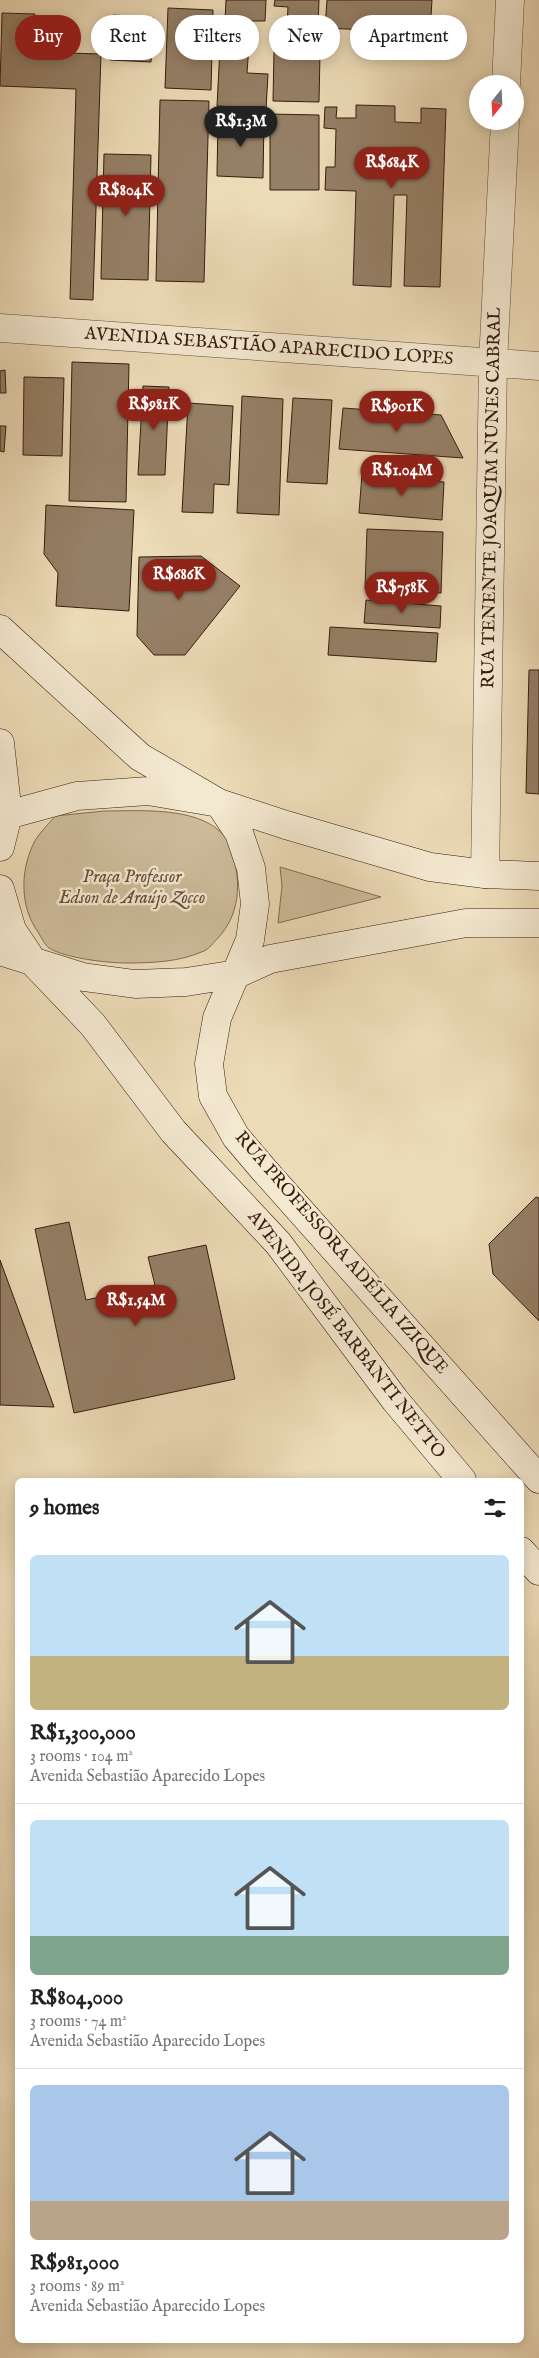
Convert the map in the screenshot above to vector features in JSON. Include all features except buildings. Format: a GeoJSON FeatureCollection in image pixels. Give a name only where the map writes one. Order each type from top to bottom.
{"type":"FeatureCollection","features":[{"type":"Feature","properties":{"kind":"street"},"geometry":{"type":"LineString","coordinates":[[506,75],[510,0]]}},
{"type":"Feature","properties":{"kind":"street","name":"RUA TENENTE JOAQUIM NUNES CABRAL"},"geometry":{"type":"LineString","coordinates":[[484,874],[493,363],[505,130]]}},
{"type":"Feature","properties":{"kind":"street","name":"AVENIDA SEBASTIÃO APARECIDO LOPES"},"geometry":{"type":"LineString","coordinates":[[0,328],[539,366]]}},
{"type":"Feature","properties":{"kind":"street"},"geometry":{"type":"LineString","coordinates":[[0,629],[140,757],[219,803]]}},
{"type":"Feature","properties":{"kind":"street"},"geometry":{"type":"LineString","coordinates":[[0,743],[4,816],[0,847]]}},
{"type":"Feature","properties":{"kind":"street"},"geometry":{"type":"LineString","coordinates":[[4,816],[76,796],[148,791],[219,803],[286,825],[430,867],[484,874],[539,876]]}},
{"type":"Feature","properties":{"kind":"street","name":"RUA PROFESSORA ADÉLIA IZIQUE"},"geometry":{"type":"LineString","coordinates":[[219,803],[239,833],[251,868],[255,904],[250,940],[217,1018],[209,1064],[213,1096],[236,1137],[539,1479]]}},
{"type":"Feature","properties":{"kind":"street","name":"AVENIDA JOSÉ BARBANTI NETTO"},"geometry":{"type":"LineString","coordinates":[[0,889],[12,930],[34,963],[93,1025],[173,1131],[278,1243],[395,1400],[460,1478]]}},
{"type":"Feature","properties":{"kind":"street"},"geometry":{"type":"LineString","coordinates":[[0,951],[83,977],[135,984],[186,982],[237,974],[270,958],[466,923],[539,923]]}},
{"type":"Feature","properties":{"kind":"street"},"geometry":{"type":"LineString","coordinates":[[524,1554],[539,1571]]}},
{"type":"Feature","properties":{"kind":"green space","name":"Praça Professor Edson de Araújo Zocco"},"geometry":{"type":"Polygon","coordinates":[[[104,811],[159,811],[179,814],[197,818],[213,826],[226,838],[236,865],[237,898],[231,919],[208,949],[195,955],[175,960],[126,963],[98,961],[65,955],[56,952],[46,945],[32,922],[25,899],[25,874],[31,850],[38,836],[55,816],[104,811]]]}},
{"type":"Feature","properties":{"kind":"green space"},"geometry":{"type":"Polygon","coordinates":[[[280,867],[381,897],[278,923],[282,886],[280,867]]]}}]}
